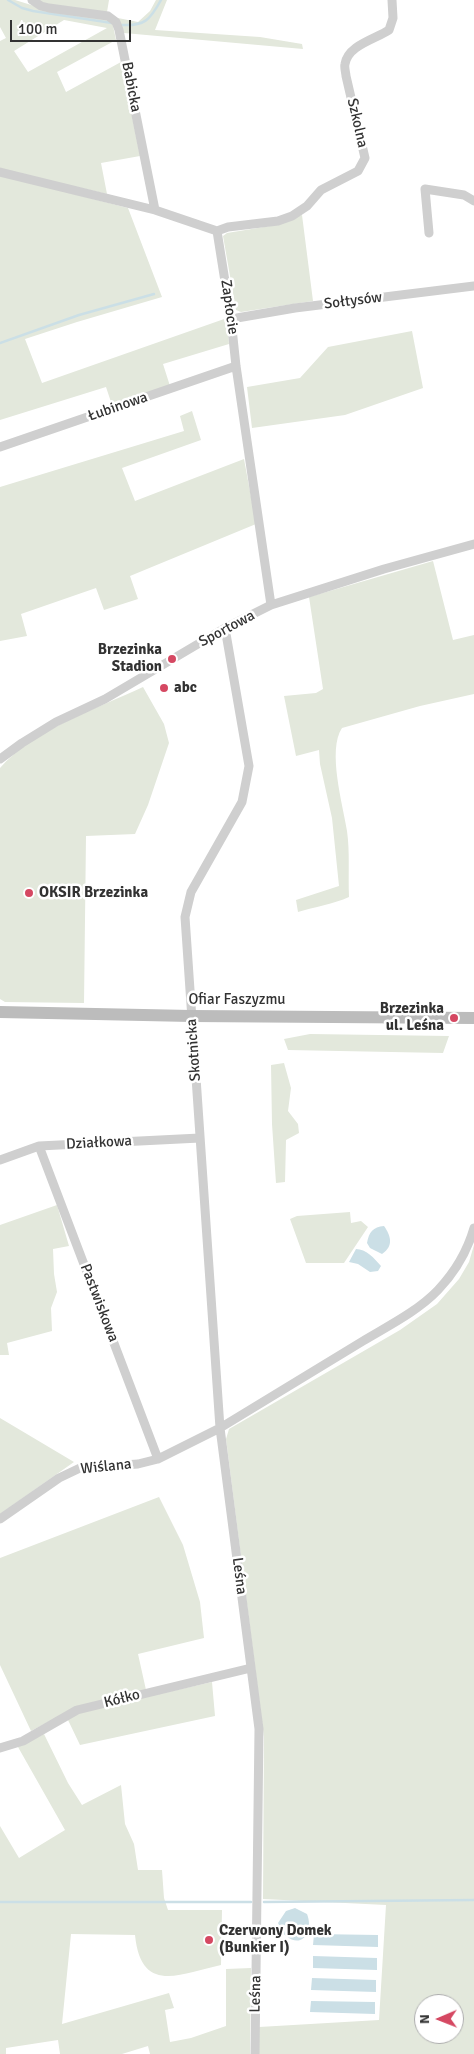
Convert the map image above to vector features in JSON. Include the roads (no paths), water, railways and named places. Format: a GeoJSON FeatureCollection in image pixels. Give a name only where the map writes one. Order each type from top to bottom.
{"type":"FeatureCollection","features":[{"type":"Feature","properties":{"kind":"street","name":"Babicka"},"geometry":{"type":"LineString","coordinates":[[32,0],[41,6],[49,8],[108,16],[116,22],[155,210]]}},
{"type":"Feature","properties":{"kind":"street","name":"Szkolna"},"geometry":{"type":"LineString","coordinates":[[217,231],[278,221],[292,216],[307,206],[320,190],[358,171],[365,158],[346,76],[345,64],[349,55],[357,48],[389,30],[393,18],[392,0]]}},
{"type":"Feature","properties":{"kind":"street"},"geometry":{"type":"LineString","coordinates":[[0,172],[155,210],[217,231]]}},
{"type":"Feature","properties":{"kind":"street"},"geometry":{"type":"LineString","coordinates":[[429,233],[425,189],[464,195],[474,201]]}},
{"type":"Feature","properties":{"kind":"street","name":"Zapłocie"},"geometry":{"type":"LineString","coordinates":[[217,231],[272,605]]}},
{"type":"Feature","properties":{"kind":"street","name":"Sołtysów"},"geometry":{"type":"LineString","coordinates":[[231,319],[295,308],[474,286]]}},
{"type":"Feature","properties":{"kind":"street","name":"Łubinowa"},"geometry":{"type":"LineString","coordinates":[[0,447],[236,366]]}},
{"type":"Feature","properties":{"kind":"street","name":"Sportowa"},"geometry":{"type":"LineString","coordinates":[[0,759],[56,722],[105,699],[226,628],[272,605],[384,569],[474,544]]}},
{"type":"Feature","properties":{"kind":"street","name":"Skotnicka"},"geometry":{"type":"LineString","coordinates":[[220,1428],[185,916],[191,892],[242,802],[249,766],[226,628]]}},
{"type":"Feature","properties":{"kind":"street","name":"Ofiar Faszyzmu"},"geometry":{"type":"LineString","coordinates":[[0,1012],[192,1016],[474,1018]]}},
{"type":"Feature","properties":{"kind":"street","name":"Działkowa"},"geometry":{"type":"LineString","coordinates":[[0,1160],[39,1146],[200,1138]]}},
{"type":"Feature","properties":{"kind":"street","name":"Pastwiskowa"},"geometry":{"type":"LineString","coordinates":[[39,1146],[158,1460]]}},
{"type":"Feature","properties":{"kind":"street"},"geometry":{"type":"LineString","coordinates":[[220,1428],[427,1299],[437,1291],[463,1257],[474,1228]]}},
{"type":"Feature","properties":{"kind":"street","name":"Wiślana"},"geometry":{"type":"LineString","coordinates":[[0,1520],[59,1478],[80,1468],[138,1464],[158,1460],[220,1428]]}},
{"type":"Feature","properties":{"kind":"street","name":"Leśna"},"geometry":{"type":"LineString","coordinates":[[220,1428],[259,1730],[255,2054]]}},
{"type":"Feature","properties":{"kind":"street","name":"Kółko"},"geometry":{"type":"LineString","coordinates":[[0,1748],[23,1742],[76,1710],[251,1668]]}},
{"type":"Feature","properties":{"kind":"waterway"},"geometry":{"type":"LineString","coordinates":[[8,0],[22,8],[33,11],[112,23]]}},
{"type":"Feature","properties":{"kind":"waterway"},"geometry":{"type":"LineString","coordinates":[[122,25],[142,23],[150,17],[161,0]]}},
{"type":"Feature","properties":{"kind":"waterway"},"geometry":{"type":"LineString","coordinates":[[0,343],[79,315],[154,294]]}},
{"type":"Feature","properties":{"kind":"waterway"},"geometry":{"type":"LineString","coordinates":[[264,1902],[474,1900]]}},
{"type":"Feature","properties":{"kind":"waterway"},"geometry":{"type":"LineString","coordinates":[[0,1902],[251,1902]]}},
{"type":"Feature","properties":{"kind":"place","name":"Brzezinka Stadion"},"geometry":{"type":"Point","coordinates":[172,659]}},
{"type":"Feature","properties":{"kind":"place","name":"abc"},"geometry":{"type":"Point","coordinates":[164,688]}},
{"type":"Feature","properties":{"kind":"place","name":"OKSIR Brzezinka"},"geometry":{"type":"Point","coordinates":[29,893]}},
{"type":"Feature","properties":{"kind":"place","name":"Brzezinka ul. Leśna"},"geometry":{"type":"Point","coordinates":[454,1018]}},
{"type":"Feature","properties":{"kind":"place","name":"Czerwony Domek (Bunkier I)"},"geometry":{"type":"Point","coordinates":[209,1940]}}]}
